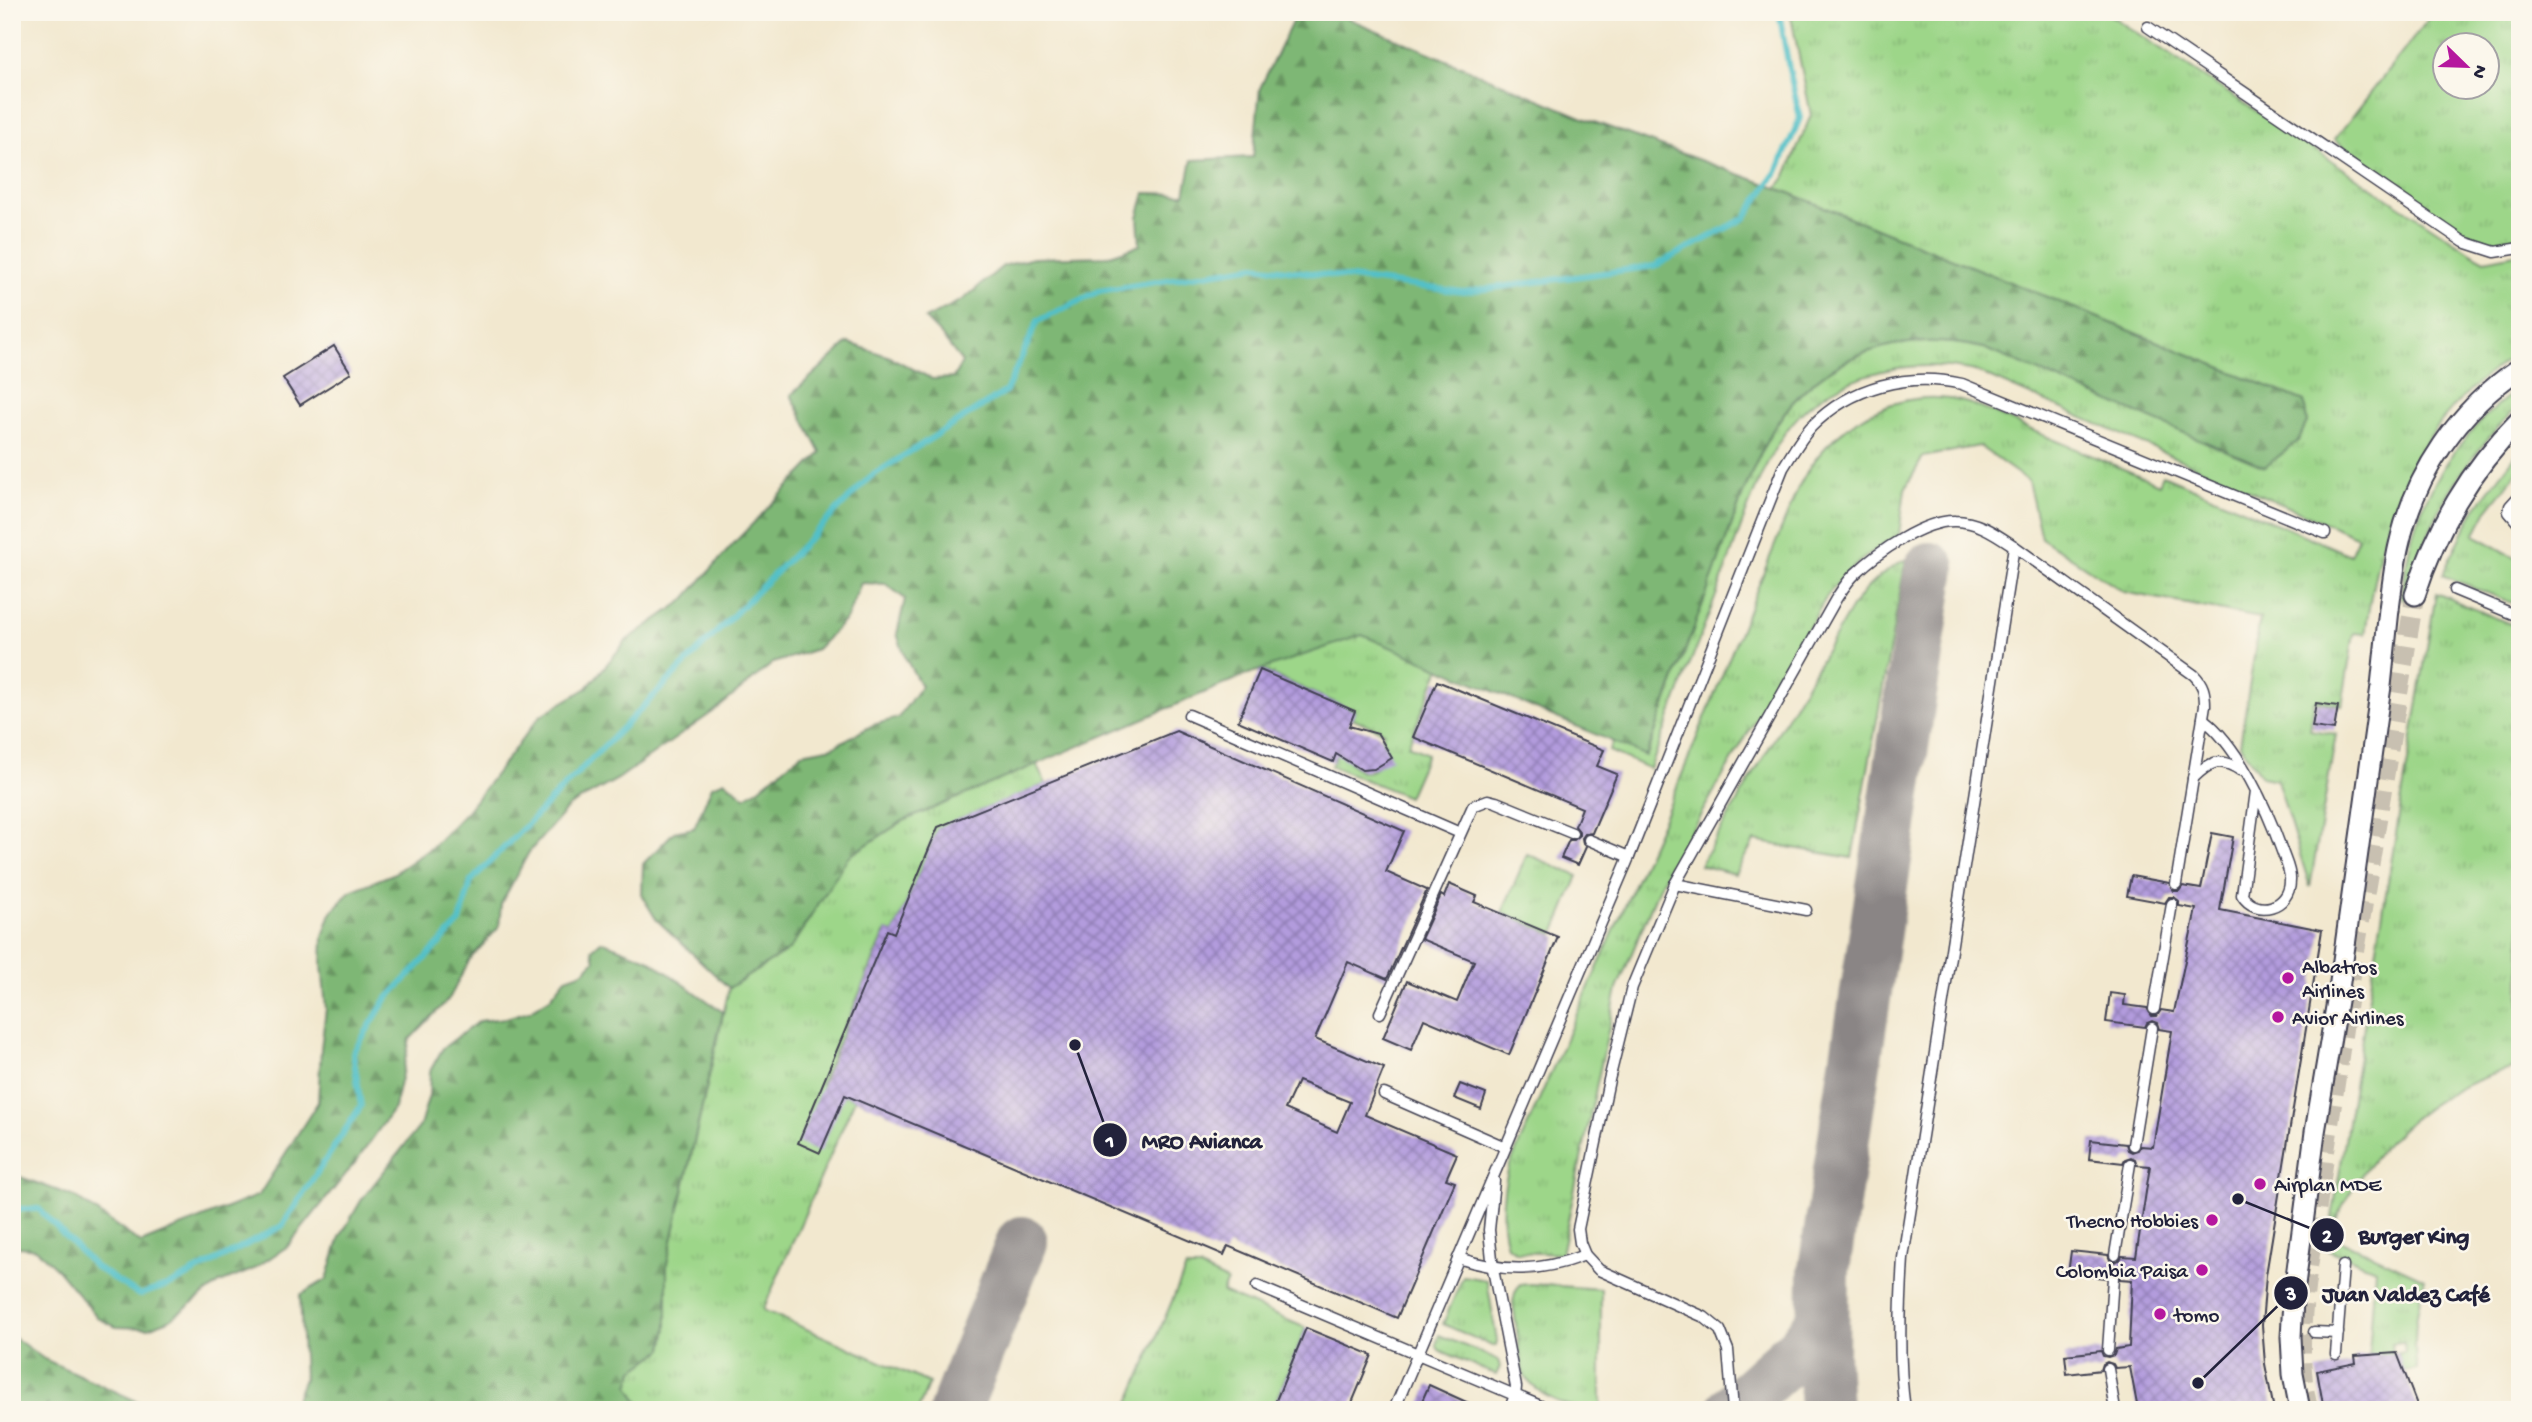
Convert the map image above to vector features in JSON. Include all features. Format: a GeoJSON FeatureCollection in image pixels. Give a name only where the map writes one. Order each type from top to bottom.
{"type":"FeatureCollection","features":[{"type":"Feature","properties":{"kind":"street"},"geometry":{"type":"LineString","coordinates":[[2300,1410],[2293,1374],[2293,1300],[2315,1132],[2339,989],[2398,546],[2406,519],[2438,449],[2459,421],[2485,395],[2520,368]]}},
{"type":"Feature","properties":{"kind":"street"},"geometry":{"type":"LineString","coordinates":[[2415,595],[2428,555],[2463,489],[2520,420]]}},
{"type":"Feature","properties":{"kind":"lane"},"geometry":{"type":"LineString","coordinates":[[2148,27],[2464,242],[2495,252],[2520,247]]}},
{"type":"Feature","properties":{"kind":"lane"},"geometry":{"type":"LineString","coordinates":[[1394,1410],[1629,858],[1783,468],[1812,426],[1851,397],[1872,388],[1909,380],[1943,379],[1962,383],[2325,533]]}},
{"type":"Feature","properties":{"kind":"lane"},"geometry":{"type":"LineString","coordinates":[[2520,495],[2510,506],[2510,512],[2520,525]]}},
{"type":"Feature","properties":{"kind":"lane"},"geometry":{"type":"LineString","coordinates":[[1733,1410],[1728,1350],[1720,1330],[1704,1317],[1599,1270],[1585,1255],[1578,1229],[1609,1080],[1632,987],[1675,884],[1836,599],[1853,575],[1889,547],[1927,527],[1953,520],[1972,523],[1990,530],[2014,546],[2194,675],[2205,692],[2203,719],[2176,884]]}},
{"type":"Feature","properties":{"kind":"lane"},"geometry":{"type":"LineString","coordinates":[[1905,1410],[1900,1307],[1903,1258],[2014,546]]}},
{"type":"Feature","properties":{"kind":"lane"},"geometry":{"type":"LineString","coordinates":[[2455,590],[2520,617]]}},
{"type":"Feature","properties":{"kind":"lane"},"geometry":{"type":"LineString","coordinates":[[1189,715],[1460,833]]}},
{"type":"Feature","properties":{"kind":"lane"},"geometry":{"type":"LineString","coordinates":[[2203,719],[2221,735],[2256,791],[2269,816],[2290,878],[2288,894],[2284,900],[2269,908],[2255,907],[2245,901],[2242,895],[2256,791]]}},
{"type":"Feature","properties":{"kind":"lane"},"geometry":{"type":"LineString","coordinates":[[2193,778],[2207,765],[2215,762],[2233,765],[2245,774]]}},
{"type":"Feature","properties":{"kind":"lane"},"geometry":{"type":"LineString","coordinates":[[1380,1013],[1474,806],[1488,800],[1572,833]]}},
{"type":"Feature","properties":{"kind":"lane"},"geometry":{"type":"LineString","coordinates":[[1589,840],[1629,858]]}},
{"type":"Feature","properties":{"kind":"lane"},"geometry":{"type":"LineString","coordinates":[[1675,884],[1806,910]]}},
{"type":"Feature","properties":{"kind":"lane"},"geometry":{"type":"LineString","coordinates":[[2154,1009],[2172,904]]}},
{"type":"Feature","properties":{"kind":"lane"},"geometry":{"type":"LineString","coordinates":[[2133,1145],[2152,1028]]}},
{"type":"Feature","properties":{"kind":"lane"},"geometry":{"type":"LineString","coordinates":[[1384,1094],[1505,1147]]}},
{"type":"Feature","properties":{"kind":"lane"},"geometry":{"type":"LineString","coordinates":[[2115,1255],[2130,1164]]}},
{"type":"Feature","properties":{"kind":"lane"},"geometry":{"type":"LineString","coordinates":[[1495,1170],[1489,1230],[1493,1269],[1516,1387],[1509,1410]]}},
{"type":"Feature","properties":{"kind":"lane"},"geometry":{"type":"LineString","coordinates":[[1458,1258],[1493,1269],[1546,1267],[1585,1255]]}},
{"type":"Feature","properties":{"kind":"lane"},"geometry":{"type":"LineString","coordinates":[[2336,1354],[2343,1266]]}},
{"type":"Feature","properties":{"kind":"lane"},"geometry":{"type":"LineString","coordinates":[[2108,1350],[2113,1278]]}},
{"type":"Feature","properties":{"kind":"lane"},"geometry":{"type":"LineString","coordinates":[[1257,1286],[1550,1410]]}},
{"type":"Feature","properties":{"kind":"lane"},"geometry":{"type":"LineString","coordinates":[[2314,1332],[2338,1333]]}},
{"type":"Feature","properties":{"kind":"lane"},"geometry":{"type":"LineString","coordinates":[[2108,1369],[2115,1410]]}},
{"type":"Feature","properties":{"kind":"green space"},"geometry":{"type":"Polygon","coordinates":[[[1297,12],[1333,12],[1586,119],[1777,188],[2304,401],[2307,422],[2298,441],[2265,467],[1983,348],[1922,342],[1893,345],[1865,353],[1839,365],[1815,381],[1793,402],[1765,444],[1742,498],[1646,756],[1362,635],[1246,675],[903,821],[848,857],[790,949],[729,988],[656,919],[642,896],[643,864],[674,832],[694,828],[712,786],[725,781],[745,797],[802,753],[833,747],[873,725],[898,718],[921,686],[906,659],[897,634],[905,599],[886,584],[861,583],[847,618],[817,649],[773,663],[717,709],[618,779],[569,806],[529,852],[501,904],[499,927],[470,959],[449,999],[410,1039],[394,1108],[358,1159],[288,1246],[252,1270],[220,1283],[169,1320],[148,1328],[116,1327],[98,1318],[58,1270],[36,1249],[12,1246],[12,1174],[75,1197],[141,1243],[259,1195],[318,1102],[326,1009],[322,965],[323,936],[331,913],[350,891],[393,874],[432,847],[467,811],[540,716],[587,688],[627,640],[683,601],[736,541],[821,453],[791,395],[848,343],[890,357],[932,379],[953,378],[962,362],[925,319],[964,299],[1003,266],[1033,258],[1107,256],[1140,245],[1138,217],[1145,193],[1185,194],[1192,160],[1253,157],[1260,88],[1297,12]]]}},
{"type":"Feature","properties":{"kind":"green space"},"geometry":{"type":"Polygon","coordinates":[[[1790,12],[2105,12],[2472,253],[2485,260],[2520,253],[2520,351],[2483,378],[2453,408],[2428,439],[2408,473],[2393,509],[2381,548],[2365,634],[2354,633],[2342,705],[2314,701],[2310,730],[2336,734],[2310,887],[2277,780],[2262,777],[2240,745],[2260,618],[2124,592],[2041,538],[2028,481],[1979,446],[1923,457],[1905,489],[1899,535],[1860,562],[1827,596],[1660,885],[1617,989],[1561,1254],[1517,1252],[1507,1246],[1503,1227],[1503,1196],[1509,1167],[1670,804],[1798,488],[1811,465],[1847,428],[1869,414],[1893,404],[1944,398],[1990,411],[2159,484],[2163,475],[2350,555],[2358,537],[1975,371],[1922,366],[1870,374],[1822,396],[1801,413],[1775,449],[1749,505],[1650,769],[1609,751],[1613,741],[1647,755],[1749,479],[1766,444],[1793,402],[1815,381],[1839,365],[1865,353],[1893,345],[1952,343],[1983,348],[2265,466],[2307,422],[2304,401],[1777,188],[1786,176],[1811,115],[1790,12]]]}},
{"type":"Feature","properties":{"kind":"green space"},"geometry":{"type":"Polygon","coordinates":[[[2434,12],[2520,12],[2520,243],[2499,246],[2463,232],[2334,140],[2434,12]]]}},
{"type":"Feature","properties":{"kind":"green space"},"geometry":{"type":"Polygon","coordinates":[[[2520,388],[2520,405],[2473,458],[2435,518],[2419,562],[2410,604],[2401,597],[2408,557],[2420,513],[2430,492],[2441,471],[2469,434],[2502,401],[2520,388]]]}},
{"type":"Feature","properties":{"kind":"green space"},"geometry":{"type":"Polygon","coordinates":[[[2520,450],[2520,469],[2486,512],[2474,535],[2520,560],[2520,606],[2442,575],[2475,509],[2520,450]]]}},
{"type":"Feature","properties":{"kind":"green space"},"geometry":{"type":"Polygon","coordinates":[[[1906,559],[1852,858],[1754,841],[1735,874],[1700,865],[1852,607],[1876,580],[1906,559]]]}},
{"type":"Feature","properties":{"kind":"green space"},"geometry":{"type":"Polygon","coordinates":[[[2436,593],[2520,628],[2520,1067],[2457,1090],[2404,1127],[2361,1177],[2329,1234],[2436,593]]]}},
{"type":"Feature","properties":{"kind":"green space"},"geometry":{"type":"Polygon","coordinates":[[[1363,634],[1440,668],[1408,745],[1427,754],[1408,797],[1331,766],[1339,747],[1358,769],[1368,772],[1374,769],[1386,749],[1382,737],[1384,732],[1352,718],[1354,711],[1259,669],[1363,634]]]}},
{"type":"Feature","properties":{"kind":"green space"},"geometry":{"type":"Polygon","coordinates":[[[1037,764],[1046,784],[938,828],[894,933],[886,931],[821,1084],[855,1099],[763,1310],[929,1383],[918,1410],[643,1410],[629,1386],[634,1370],[663,1349],[667,1327],[667,1263],[729,988],[790,949],[848,857],[903,821],[1037,764]]]}},
{"type":"Feature","properties":{"kind":"green space"},"geometry":{"type":"Polygon","coordinates":[[[1527,854],[1578,876],[1554,934],[1502,913],[1527,854]]]}},
{"type":"Feature","properties":{"kind":"green space"},"geometry":{"type":"Polygon","coordinates":[[[601,941],[648,959],[723,1012],[667,1263],[667,1327],[663,1349],[634,1370],[629,1386],[643,1410],[291,1410],[304,1379],[300,1295],[327,1279],[340,1237],[362,1199],[420,1126],[429,1095],[430,1071],[443,1048],[479,1021],[506,1018],[529,1011],[550,998],[566,978],[583,972],[595,960],[592,949],[601,941]]]}},
{"type":"Feature","properties":{"kind":"green space"},"geometry":{"type":"Polygon","coordinates":[[[2329,1235],[2425,1279],[2416,1324],[2417,1369],[2402,1372],[2397,1353],[2405,1352],[2404,1342],[2391,1343],[2392,1354],[2369,1355],[2375,1269],[2322,1247],[2329,1235]]]}},
{"type":"Feature","properties":{"kind":"green space"},"geometry":{"type":"Polygon","coordinates":[[[1186,1268],[1200,1268],[1227,1281],[1222,1292],[1306,1328],[1272,1410],[1126,1410],[1186,1268]]]}},
{"type":"Feature","properties":{"kind":"green space"},"geometry":{"type":"Polygon","coordinates":[[[1463,1276],[1487,1280],[1496,1345],[1492,1346],[1443,1324],[1463,1276]]]}},
{"type":"Feature","properties":{"kind":"green space"},"geometry":{"type":"Polygon","coordinates":[[[1520,1285],[1601,1289],[1601,1410],[1579,1408],[1547,1396],[1523,1374],[1513,1303],[1520,1285]]]}},
{"type":"Feature","properties":{"kind":"green space"},"geometry":{"type":"Polygon","coordinates":[[[1439,1335],[1498,1360],[1500,1367],[1496,1375],[1439,1350],[1436,1345],[1439,1335]]]}},
{"type":"Feature","properties":{"kind":"green space"},"geometry":{"type":"Polygon","coordinates":[[[12,1336],[44,1359],[156,1410],[12,1410],[12,1336]]]}},
{"type":"Feature","properties":{"kind":"building"},"geometry":{"type":"Polygon","coordinates":[[[334,346],[351,373],[300,405],[283,378],[334,346]]]}},
{"type":"Feature","properties":{"kind":"building"},"geometry":{"type":"Polygon","coordinates":[[[1260,670],[1355,711],[1349,726],[1378,734],[1392,758],[1374,769],[1362,770],[1336,754],[1333,762],[1238,721],[1260,670]]]}},
{"type":"Feature","properties":{"kind":"building"},"geometry":{"type":"Polygon","coordinates":[[[1437,681],[1604,750],[1597,766],[1617,774],[1592,833],[1585,834],[1582,838],[1586,847],[1578,865],[1561,858],[1569,840],[1579,836],[1575,826],[1582,808],[1413,737],[1437,681]]]}},
{"type":"Feature","properties":{"kind":"building"},"geometry":{"type":"Polygon","coordinates":[[[2316,703],[2338,706],[2334,730],[2312,727],[2316,703]]]}},
{"type":"Feature","properties":{"kind":"building"},"geometry":{"type":"Polygon","coordinates":[[[1176,731],[1404,831],[1386,872],[1427,890],[1387,979],[1348,962],[1315,1039],[1384,1068],[1365,1115],[1457,1154],[1446,1179],[1455,1182],[1397,1318],[1228,1246],[1224,1255],[845,1095],[820,1153],[798,1143],[887,930],[894,933],[938,827],[1176,731]],[[1298,1081],[1285,1109],[1337,1132],[1350,1102],[1298,1081]]]}},
{"type":"Feature","properties":{"kind":"building"},"geometry":{"type":"Polygon","coordinates":[[[2212,833],[2233,837],[2220,910],[2322,930],[2266,1275],[2262,1325],[2265,1364],[2274,1410],[2138,1410],[2130,1367],[2115,1368],[2107,1362],[2101,1370],[2067,1374],[2065,1355],[2101,1351],[2103,1356],[2108,1357],[2114,1355],[2116,1349],[2129,1347],[2132,1280],[2120,1279],[2119,1274],[2114,1271],[2109,1272],[2106,1278],[2068,1274],[2071,1251],[2108,1255],[2114,1262],[2122,1256],[2136,1257],[2150,1166],[2137,1165],[2131,1157],[2123,1163],[2089,1159],[2091,1140],[2126,1144],[2132,1152],[2140,1146],[2153,1147],[2172,1031],[2159,1029],[2157,1023],[2152,1021],[2145,1027],[2106,1022],[2110,993],[2125,995],[2124,1005],[2147,1008],[2152,1016],[2157,1016],[2161,1010],[2174,1012],[2196,909],[2179,906],[2179,901],[2174,897],[2169,897],[2165,903],[2127,896],[2131,876],[2169,883],[2174,891],[2179,891],[2183,886],[2201,889],[2212,833]]]}},
{"type":"Feature","properties":{"kind":"building"},"geometry":{"type":"Polygon","coordinates":[[[1449,884],[1477,896],[1474,902],[1558,937],[1509,1055],[1424,1019],[1411,1050],[1383,1038],[1407,981],[1457,1002],[1474,961],[1421,939],[1441,895],[1444,897],[1449,884]]]}},
{"type":"Feature","properties":{"kind":"building"},"geometry":{"type":"Polygon","coordinates":[[[1460,1084],[1486,1094],[1481,1109],[1454,1098],[1460,1084]]]}},
{"type":"Feature","properties":{"kind":"building"},"geometry":{"type":"Polygon","coordinates":[[[1306,1328],[1372,1355],[1349,1410],[1272,1410],[1306,1328]]]}},
{"type":"Feature","properties":{"kind":"building"},"geometry":{"type":"Polygon","coordinates":[[[2397,1353],[2419,1410],[2324,1410],[2317,1371],[2356,1363],[2355,1356],[2397,1353]]]}},
{"type":"Feature","properties":{"kind":"building"},"geometry":{"type":"Polygon","coordinates":[[[1429,1385],[1484,1410],[1418,1410],[1429,1385]]]}},
{"type":"Feature","properties":{"kind":"waterway"},"geometry":{"type":"LineString","coordinates":[[12,1209],[39,1209],[94,1266],[139,1295],[172,1284],[282,1226],[361,1106],[353,1053],[385,1001],[460,922],[471,881],[870,477],[1006,391],[1038,321],[1099,291],[1255,266],[1463,292],[1655,266],[1745,218],[1777,172],[1800,118],[1779,12]]}},
{"type":"Feature","properties":{"kind":"taxiway"},"geometry":{"type":"LineString","coordinates":[[1826,1410],[1823,1355],[1824,1269],[1930,568]]}},
{"type":"Feature","properties":{"kind":"taxiway"},"geometry":{"type":"LineString","coordinates":[[955,1410],[1022,1242]]}},
{"type":"Feature","properties":{"kind":"taxiway"},"geometry":{"type":"LineString","coordinates":[[1732,1410],[1801,1348],[1823,1320]]}},
{"type":"Feature","properties":{"kind":"tunnel"},"geometry":{"type":"LineString","coordinates":[[2309,1410],[2303,1378],[2302,1347],[2306,1284],[2351,978],[2415,595]]}},
{"type":"Feature","properties":{"kind":"place","name":"Albatros Airlines"},"geometry":{"type":"Point","coordinates":[2288,978]}},
{"type":"Feature","properties":{"kind":"place","name":"Avior Airlines"},"geometry":{"type":"Point","coordinates":[2278,1017]}},
{"type":"Feature","properties":{"kind":"place","name":"MRO Avianca"},"geometry":{"type":"Point","coordinates":[1075,1045]}},
{"type":"Feature","properties":{"kind":"place","name":"Airplan MDE"},"geometry":{"type":"Point","coordinates":[2260,1184]}},
{"type":"Feature","properties":{"kind":"place","name":"Burger King"},"geometry":{"type":"Point","coordinates":[2238,1199]}},
{"type":"Feature","properties":{"kind":"place","name":"Thecno Hobbies"},"geometry":{"type":"Point","coordinates":[2212,1220]}},
{"type":"Feature","properties":{"kind":"place","name":"Colombia Paisa"},"geometry":{"type":"Point","coordinates":[2202,1270]}},
{"type":"Feature","properties":{"kind":"place","name":"tomo"},"geometry":{"type":"Point","coordinates":[2160,1314]}},
{"type":"Feature","properties":{"kind":"place","name":"Juan Valdez Café"},"geometry":{"type":"Point","coordinates":[2198,1383]}}]}
